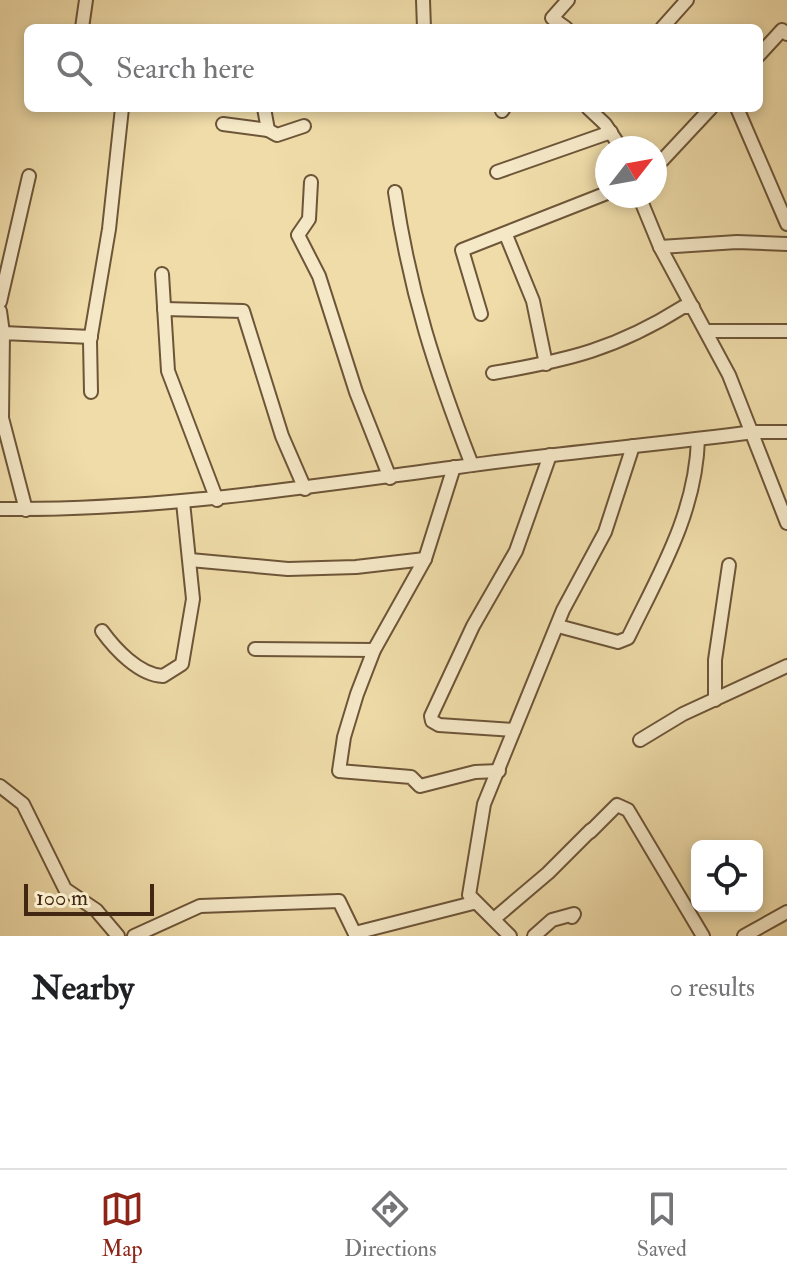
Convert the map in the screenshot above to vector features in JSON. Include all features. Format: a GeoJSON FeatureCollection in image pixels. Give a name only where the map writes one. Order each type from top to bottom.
{"type":"FeatureCollection","features":[{"type":"Feature","properties":{"kind":"street"},"geometry":{"type":"LineString","coordinates":[[83,24],[86,0]]}},
{"type":"Feature","properties":{"kind":"street"},"geometry":{"type":"LineString","coordinates":[[423,0],[424,24]]}},
{"type":"Feature","properties":{"kind":"street"},"geometry":{"type":"LineString","coordinates":[[560,24],[552,18],[568,0]]}},
{"type":"Feature","properties":{"kind":"street"},"geometry":{"type":"LineString","coordinates":[[666,24],[687,0]]}},
{"type":"Feature","properties":{"kind":"street"},"geometry":{"type":"LineString","coordinates":[[763,51],[782,30],[787,34]]}},
{"type":"Feature","properties":{"kind":"street"},"geometry":{"type":"LineString","coordinates":[[91,392],[91,337],[107,244],[122,112]]}},
{"type":"Feature","properties":{"kind":"street"},"geometry":{"type":"LineString","coordinates":[[265,112],[268,130]]}},
{"type":"Feature","properties":{"kind":"street"},"geometry":{"type":"LineString","coordinates":[[596,112],[614,136]]}},
{"type":"Feature","properties":{"kind":"street"},"geometry":{"type":"LineString","coordinates":[[667,155],[707,112]]}},
{"type":"Feature","properties":{"kind":"street"},"geometry":{"type":"LineString","coordinates":[[739,112],[787,224]]}},
{"type":"Feature","properties":{"kind":"street"},"geometry":{"type":"LineString","coordinates":[[223,124],[268,130],[277,135],[304,126]]}},
{"type":"Feature","properties":{"kind":"street"},"geometry":{"type":"LineString","coordinates":[[497,172],[611,132]]}},
{"type":"Feature","properties":{"kind":"street"},"geometry":{"type":"LineString","coordinates":[[0,302],[4,263],[29,176]]}},
{"type":"Feature","properties":{"kind":"street"},"geometry":{"type":"LineString","coordinates":[[311,182],[309,219],[298,235],[319,276],[356,392],[390,478]]}},
{"type":"Feature","properties":{"kind":"street"},"geometry":{"type":"LineString","coordinates":[[395,192],[407,271],[436,374],[472,465]]}},
{"type":"Feature","properties":{"kind":"street"},"geometry":{"type":"LineString","coordinates":[[481,314],[462,250],[595,198]]}},
{"type":"Feature","properties":{"kind":"street"},"geometry":{"type":"LineString","coordinates":[[644,208],[688,304],[707,331],[754,432],[787,523]]}},
{"type":"Feature","properties":{"kind":"street"},"geometry":{"type":"LineString","coordinates":[[506,235],[533,301],[546,364]]}},
{"type":"Feature","properties":{"kind":"street"},"geometry":{"type":"LineString","coordinates":[[660,247],[787,244]]}},
{"type":"Feature","properties":{"kind":"street"},"geometry":{"type":"LineString","coordinates":[[162,274],[168,371],[217,500]]}},
{"type":"Feature","properties":{"kind":"street"},"geometry":{"type":"LineString","coordinates":[[493,373],[546,364],[610,347],[688,304]]}},
{"type":"Feature","properties":{"kind":"street"},"geometry":{"type":"LineString","coordinates":[[164,309],[243,311],[282,436],[305,489]]}},
{"type":"Feature","properties":{"kind":"street"},"geometry":{"type":"LineString","coordinates":[[0,311],[3,333],[2,418],[26,510]]}},
{"type":"Feature","properties":{"kind":"street"},"geometry":{"type":"LineString","coordinates":[[707,331],[787,331]]}},
{"type":"Feature","properties":{"kind":"street"},"geometry":{"type":"LineString","coordinates":[[3,333],[91,337]]}},
{"type":"Feature","properties":{"kind":"street"},"geometry":{"type":"LineString","coordinates":[[0,509],[217,500],[550,455],[754,432],[787,432]]}},
{"type":"Feature","properties":{"kind":"street"},"geometry":{"type":"LineString","coordinates":[[558,626],[618,642],[628,638],[682,526],[697,462],[698,439]]}},
{"type":"Feature","properties":{"kind":"street"},"geometry":{"type":"LineString","coordinates":[[510,936],[495,918],[473,903],[468,887],[484,804],[558,626],[605,532],[633,446]]}},
{"type":"Feature","properties":{"kind":"street"},"geometry":{"type":"LineString","coordinates":[[514,730],[439,725],[432,721],[431,716],[473,626],[516,551],[550,455]]}},
{"type":"Feature","properties":{"kind":"street"},"geometry":{"type":"LineString","coordinates":[[454,467],[425,559],[374,650],[344,737],[339,771],[411,777],[420,786],[475,772],[499,771]]}},
{"type":"Feature","properties":{"kind":"street"},"geometry":{"type":"LineString","coordinates":[[102,631],[115,649],[152,674],[163,676],[182,664],[188,645],[187,620],[193,605],[183,502]]}},
{"type":"Feature","properties":{"kind":"street"},"geometry":{"type":"LineString","coordinates":[[190,560],[288,569],[356,567],[425,559]]}},
{"type":"Feature","properties":{"kind":"street"},"geometry":{"type":"LineString","coordinates":[[719,696],[715,660],[729,565]]}},
{"type":"Feature","properties":{"kind":"street"},"geometry":{"type":"LineString","coordinates":[[255,649],[374,650]]}},
{"type":"Feature","properties":{"kind":"street"},"geometry":{"type":"LineString","coordinates":[[640,740],[719,696],[787,666]]}},
{"type":"Feature","properties":{"kind":"street"},"geometry":{"type":"LineString","coordinates":[[0,786],[23,804],[65,889],[96,910],[118,936]]}},
{"type":"Feature","properties":{"kind":"street"},"geometry":{"type":"LineString","coordinates":[[495,918],[548,873],[617,805],[628,810],[703,936]]}},
{"type":"Feature","properties":{"kind":"street"},"geometry":{"type":"LineString","coordinates":[[134,936],[200,906],[339,901],[356,934],[473,903]]}},
{"type":"Feature","properties":{"kind":"street"},"geometry":{"type":"LineString","coordinates":[[744,936],[787,912]]}},
{"type":"Feature","properties":{"kind":"street"},"geometry":{"type":"LineString","coordinates":[[534,936],[552,920],[574,914],[572,917]]}}]}
